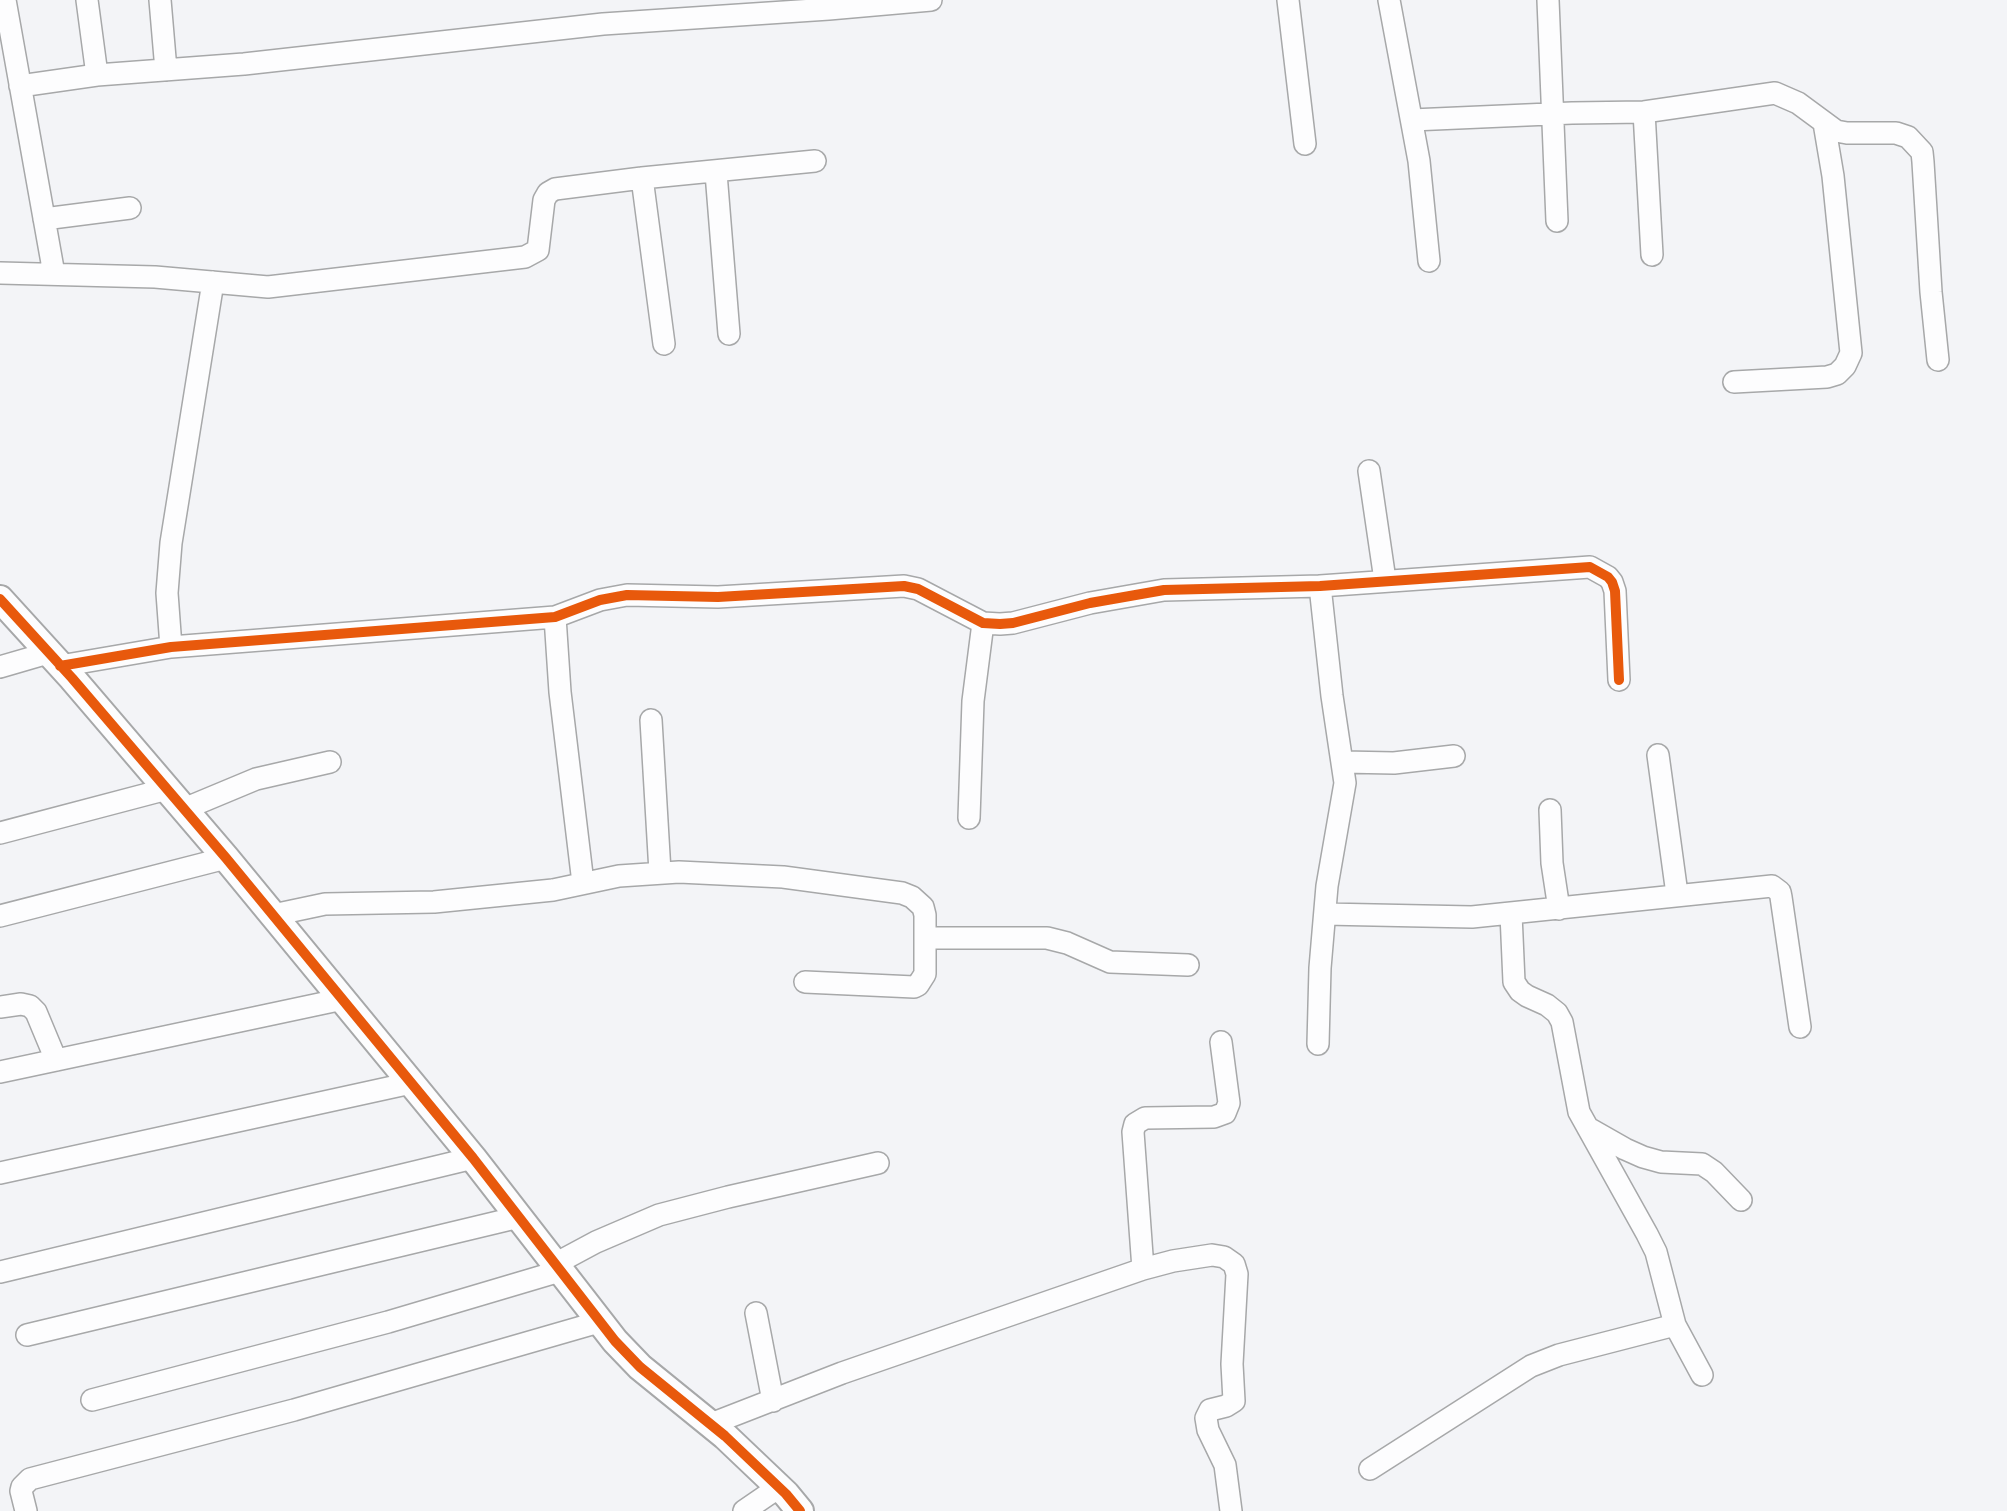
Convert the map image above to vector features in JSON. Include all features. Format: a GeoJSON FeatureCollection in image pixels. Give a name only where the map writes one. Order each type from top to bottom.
{"type":"FeatureCollection","features":[{"type":"Feature","properties":{"kind":"street"},"geometry":{"type":"LineString","coordinates":[[5,0],[54,274]]}},
{"type":"Feature","properties":{"kind":"street"},"geometry":{"type":"LineString","coordinates":[[87,0],[97,75]]}},
{"type":"Feature","properties":{"kind":"street"},"geometry":{"type":"LineString","coordinates":[[160,0],[166,70]]}},
{"type":"Feature","properties":{"kind":"street"},"geometry":{"type":"LineString","coordinates":[[20,86],[97,75],[244,64],[603,24],[695,10],[931,0]]}},
{"type":"Feature","properties":{"kind":"street"},"geometry":{"type":"LineString","coordinates":[[1288,0],[1305,144]]}},
{"type":"Feature","properties":{"kind":"street"},"geometry":{"type":"LineString","coordinates":[[1389,0],[1424,196],[1429,261]]}},
{"type":"Feature","properties":{"kind":"street"},"geometry":{"type":"LineString","coordinates":[[1548,0],[1557,221]]}},
{"type":"Feature","properties":{"kind":"street"},"geometry":{"type":"LineString","coordinates":[[1412,120],[1644,112],[1775,93],[1798,103],[1836,131],[1908,137],[1922,152],[1938,360]]}},
{"type":"Feature","properties":{"kind":"street"},"geometry":{"type":"LineString","coordinates":[[1644,112],[1652,255]]}},
{"type":"Feature","properties":{"kind":"street"},"geometry":{"type":"LineString","coordinates":[[1734,382],[1827,377],[1845,366],[1851,354],[1833,176],[1824,123]]}},
{"type":"Feature","properties":{"kind":"street"},"geometry":{"type":"LineString","coordinates":[[0,273],[155,277],[268,287],[525,257],[538,250],[544,200],[548,194],[562,187],[815,161]]}},
{"type":"Feature","properties":{"kind":"street"},"geometry":{"type":"LineString","coordinates":[[716,173],[729,334]]}},
{"type":"Feature","properties":{"kind":"street"},"geometry":{"type":"LineString","coordinates":[[642,178],[664,344]]}},
{"type":"Feature","properties":{"kind":"street"},"geometry":{"type":"LineString","coordinates":[[44,219],[130,208]]}},
{"type":"Feature","properties":{"kind":"street"},"geometry":{"type":"LineString","coordinates":[[171,647],[167,593],[171,543],[213,282]]}},
{"type":"Feature","properties":{"kind":"street"},"geometry":{"type":"LineString","coordinates":[[1369,471],[1385,580]]}},
{"type":"Feature","properties":{"kind":"street"},"geometry":{"type":"LineString","coordinates":[[0,667],[171,647],[555,617],[614,596],[718,597],[896,586],[918,589],[982,623],[1013,623],[1090,603],[1164,590],[1320,586],[1590,567],[1601,571],[1612,582],[1615,591],[1619,680]]}},
{"type":"Feature","properties":{"kind":"street"},"geometry":{"type":"LineString","coordinates":[[1318,1044],[1325,914],[1343,795],[1343,762],[1332,696],[1320,586]]}},
{"type":"Feature","properties":{"kind":"street"},"geometry":{"type":"LineString","coordinates":[[0,600],[226,858],[473,1158],[629,1357],[711,1424],[779,1487],[800,1511]]}},
{"type":"Feature","properties":{"kind":"street"},"geometry":{"type":"LineString","coordinates":[[555,617],[561,705],[583,883]]}},
{"type":"Feature","properties":{"kind":"street"},"geometry":{"type":"LineString","coordinates":[[969,818],[971,737],[982,623]]}},
{"type":"Feature","properties":{"kind":"street"},"geometry":{"type":"LineString","coordinates":[[651,720],[660,872]]}},
{"type":"Feature","properties":{"kind":"street"},"geometry":{"type":"LineString","coordinates":[[1658,755],[1677,894]]}},
{"type":"Feature","properties":{"kind":"street"},"geometry":{"type":"LineString","coordinates":[[1343,762],[1394,763],[1454,756]]}},
{"type":"Feature","properties":{"kind":"street"},"geometry":{"type":"LineString","coordinates":[[184,809],[256,779],[330,762]]}},
{"type":"Feature","properties":{"kind":"street"},"geometry":{"type":"LineString","coordinates":[[0,833],[167,789]]}},
{"type":"Feature","properties":{"kind":"street"},"geometry":{"type":"LineString","coordinates":[[1550,810],[1552,863],[1559,909]]}},
{"type":"Feature","properties":{"kind":"street"},"geometry":{"type":"LineString","coordinates":[[0,916],[226,858]]}},
{"type":"Feature","properties":{"kind":"street"},"geometry":{"type":"LineString","coordinates":[[273,915],[325,904],[434,902],[553,890],[619,876],[660,872],[783,877],[902,893],[912,897],[922,907],[925,915],[925,974],[918,985],[805,982]]}},
{"type":"Feature","properties":{"kind":"street"},"geometry":{"type":"LineString","coordinates":[[1325,914],[1472,917],[1766,885],[1776,888],[1782,897],[1800,1027]]}},
{"type":"Feature","properties":{"kind":"street"},"geometry":{"type":"LineString","coordinates":[[1511,914],[1514,982],[1527,996],[1547,1004],[1562,1022],[1576,1103],[1656,1252],[1675,1325],[1702,1375]]}},
{"type":"Feature","properties":{"kind":"street"},"geometry":{"type":"LineString","coordinates":[[926,938],[1047,938],[1067,943],[1110,962],[1188,965]]}},
{"type":"Feature","properties":{"kind":"street"},"geometry":{"type":"LineString","coordinates":[[0,1072],[343,999]]}},
{"type":"Feature","properties":{"kind":"street"},"geometry":{"type":"LineString","coordinates":[[0,1007],[20,1004],[30,1006],[41,1020],[57,1060]]}},
{"type":"Feature","properties":{"kind":"street"},"geometry":{"type":"LineString","coordinates":[[1143,1269],[1133,1132],[1135,1124],[1145,1118],[1214,1117],[1225,1113],[1229,1103],[1221,1042]]}},
{"type":"Feature","properties":{"kind":"street"},"geometry":{"type":"LineString","coordinates":[[0,1173],[411,1083]]}},
{"type":"Feature","properties":{"kind":"street"},"geometry":{"type":"LineString","coordinates":[[1586,1126],[1643,1157],[1661,1162],[1702,1164],[1714,1172],[1741,1200]]}},
{"type":"Feature","properties":{"kind":"street"},"geometry":{"type":"LineString","coordinates":[[0,1272],[473,1158]]}},
{"type":"Feature","properties":{"kind":"street"},"geometry":{"type":"LineString","coordinates":[[92,1400],[388,1322],[557,1268],[611,1235],[659,1215],[878,1163]]}},
{"type":"Feature","properties":{"kind":"street"},"geometry":{"type":"LineString","coordinates":[[27,1335],[519,1217]]}},
{"type":"Feature","properties":{"kind":"street"},"geometry":{"type":"LineString","coordinates":[[711,1424],[933,1341],[1016,1315],[1143,1269],[1212,1255],[1224,1257],[1234,1264],[1237,1274],[1232,1364],[1234,1401],[1210,1410],[1206,1418],[1208,1430],[1225,1465],[1231,1511]]}},
{"type":"Feature","properties":{"kind":"street"},"geometry":{"type":"LineString","coordinates":[[755,1313],[772,1401]]}},
{"type":"Feature","properties":{"kind":"street"},"geometry":{"type":"LineString","coordinates":[[26,1511],[21,1491],[25,1482],[30,1479],[294,1410],[599,1322]]}},
{"type":"Feature","properties":{"kind":"street"},"geometry":{"type":"LineString","coordinates":[[1370,1469],[1531,1366],[1559,1355],[1675,1325]]}},
{"type":"Feature","properties":{"kind":"street"},"geometry":{"type":"LineString","coordinates":[[744,1511],[779,1487]]}},
{"type":"Feature","properties":{"kind":"cycle path"},"geometry":{"type":"LineString","coordinates":[[60,666],[171,647],[555,617],[600,600],[627,595],[718,597],[904,586],[918,589],[983,623],[1000,624],[1090,603],[1164,590],[1320,586],[1590,567],[1608,577],[1615,591],[1619,680]]}},
{"type":"Feature","properties":{"kind":"cycle path"},"geometry":{"type":"LineString","coordinates":[[0,599],[72,678],[226,858],[473,1158],[615,1341],[640,1367],[725,1436],[786,1494],[800,1511]]}}]}
